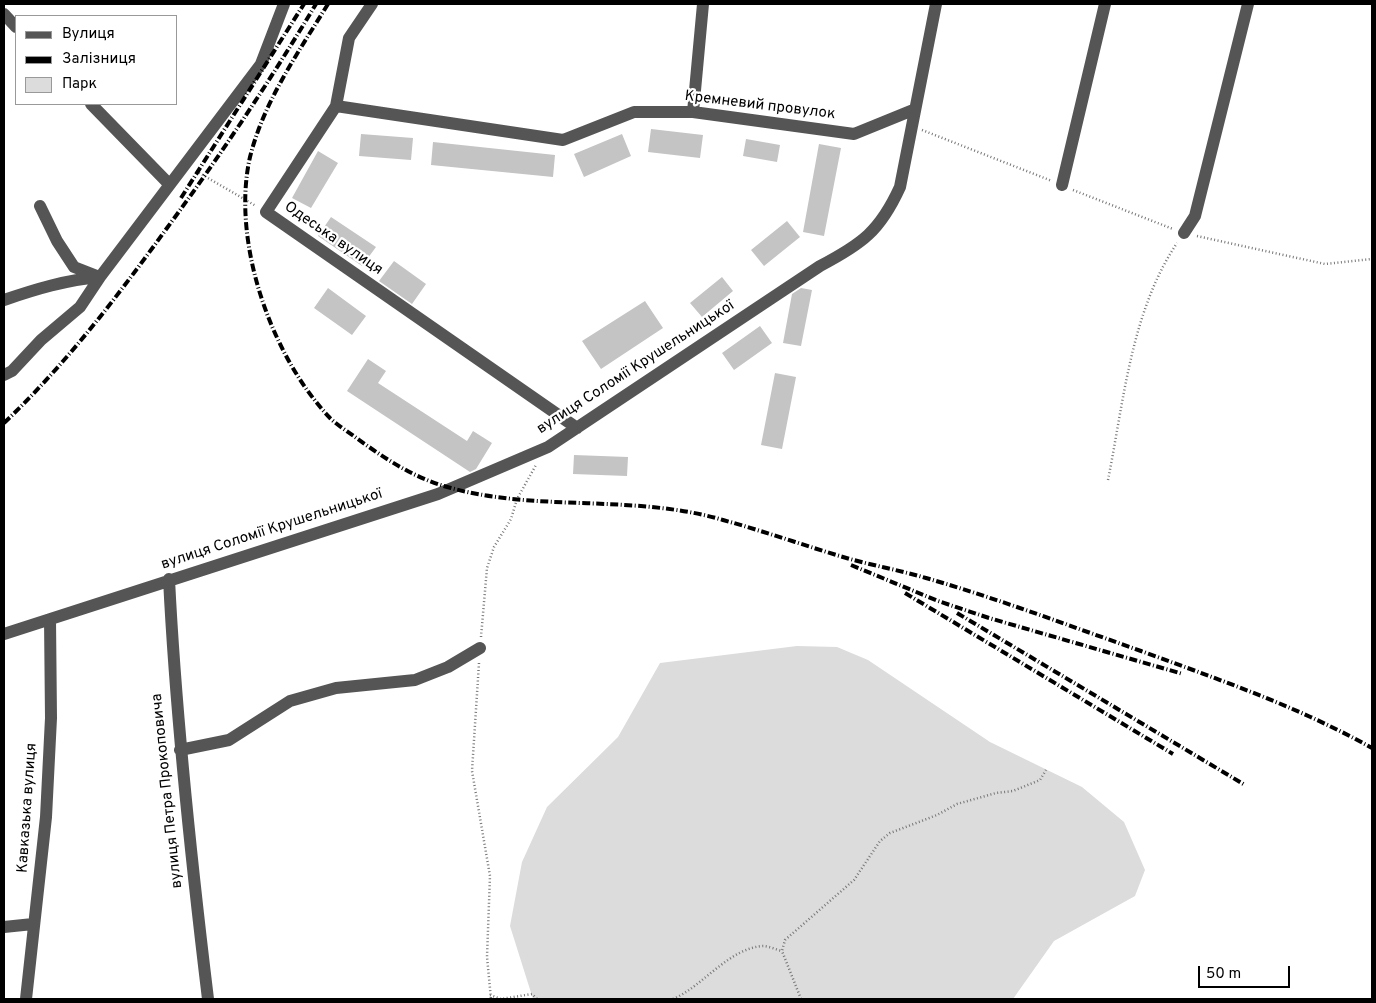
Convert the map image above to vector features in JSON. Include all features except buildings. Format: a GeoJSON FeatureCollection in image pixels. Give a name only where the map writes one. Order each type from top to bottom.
{"type":"FeatureCollection","features":[{"type":"Feature","properties":{"kind":"street"},"geometry":{"type":"LineString","coordinates":[[4,375],[12,371],[41,340],[80,307],[169,184],[261,64],[284,4]]}},
{"type":"Feature","properties":{"kind":"street","name":"Одеська вулиця"},"geometry":{"type":"LineString","coordinates":[[372,4],[349,38],[336,106],[266,212],[577,428]]}},
{"type":"Feature","properties":{"kind":"street"},"geometry":{"type":"LineString","coordinates":[[693,112],[703,4]]}},
{"type":"Feature","properties":{"kind":"street","name":"вулиця Соломії Крушельницької"},"geometry":{"type":"LineString","coordinates":[[4,634],[169,579],[438,494],[548,447],[820,266],[850,250],[875,230],[890,208],[900,187],[936,4]]}},
{"type":"Feature","properties":{"kind":"street"},"geometry":{"type":"LineString","coordinates":[[1062,185],[1105,4]]}},
{"type":"Feature","properties":{"kind":"street"},"geometry":{"type":"LineString","coordinates":[[1184,233],[1195,216],[1200,200],[1248,4]]}},
{"type":"Feature","properties":{"kind":"street"},"geometry":{"type":"LineString","coordinates":[[4,14],[15,26]]}},
{"type":"Feature","properties":{"kind":"street"},"geometry":{"type":"LineString","coordinates":[[92,105],[169,184]]}},
{"type":"Feature","properties":{"kind":"street","name":"Кремневий провулок"},"geometry":{"type":"LineString","coordinates":[[336,106],[563,140],[634,112],[693,112],[854,134],[914,110]]}},
{"type":"Feature","properties":{"kind":"street"},"geometry":{"type":"LineString","coordinates":[[40,206],[74,267],[100,277]]}},
{"type":"Feature","properties":{"kind":"street"},"geometry":{"type":"LineString","coordinates":[[4,300],[45,286],[76,279],[100,277]]}},
{"type":"Feature","properties":{"kind":"street","name":"вулиця Петра Прокоповича"},"geometry":{"type":"LineString","coordinates":[[169,579],[180,750],[208,999]]}},
{"type":"Feature","properties":{"kind":"street","name":"Кавказька вулиця"},"geometry":{"type":"LineString","coordinates":[[26,999],[46,817],[51,718],[50,619]]}},
{"type":"Feature","properties":{"kind":"street"},"geometry":{"type":"LineString","coordinates":[[180,750],[229,740],[290,701],[336,688],[416,680],[448,667],[480,648]]}},
{"type":"Feature","properties":{"kind":"street"},"geometry":{"type":"LineString","coordinates":[[4,927],[33,924]]}},
{"type":"Feature","properties":{"kind":"path"},"geometry":{"type":"LineString","coordinates":[[911,126],[1184,233],[1325,264],[1372,259]]}},
{"type":"Feature","properties":{"kind":"path"},"geometry":{"type":"LineString","coordinates":[[185,163],[266,212]]}},
{"type":"Feature","properties":{"kind":"path"},"geometry":{"type":"LineString","coordinates":[[1108,480],[1131,361],[1147,298],[1168,257],[1184,233]]}},
{"type":"Feature","properties":{"kind":"path"},"geometry":{"type":"LineString","coordinates":[[537,999],[532,994],[501,999],[491,997],[488,957],[490,876],[472,771],[487,568],[494,547],[511,519],[517,499],[526,481],[548,447]]}},
{"type":"Feature","properties":{"kind":"path"},"geometry":{"type":"LineString","coordinates":[[801,999],[782,951],[785,940],[854,880],[880,841],[890,833],[937,815],[957,804],[996,793],[1013,791],[1040,780],[1046,770]]}},
{"type":"Feature","properties":{"kind":"path"},"geometry":{"type":"LineString","coordinates":[[673,999],[686,994],[708,973],[751,950],[764,946],[782,951]]}},
{"type":"Feature","properties":{"kind":"green space"},"geometry":{"type":"Polygon","coordinates":[[[797,646],[837,647],[868,660],[990,742],[1082,787],[1124,822],[1145,870],[1135,896],[1054,941],[1013,999],[533,999],[510,926],[522,862],[547,807],[618,737],[660,663],[797,646]]]}},
{"type":"Feature","properties":{"kind":"railway"},"geometry":{"type":"LineString","coordinates":[[181,198],[304,4]]}},
{"type":"Feature","properties":{"kind":"railway"},"geometry":{"type":"LineString","coordinates":[[4,423],[70,354],[148,254],[244,118],[316,4]]}},
{"type":"Feature","properties":{"kind":"railway"},"geometry":{"type":"LineString","coordinates":[[328,4],[283,78],[256,136],[250,157],[246,190],[246,224],[251,260],[261,296],[274,330],[290,363],[309,392],[330,418],[377,453],[412,473],[451,488],[484,495],[518,499],[656,507],[690,512],[738,524],[853,560],[916,575],[1034,613],[1230,684],[1288,707],[1372,748]]}},
{"type":"Feature","properties":{"kind":"railway"},"geometry":{"type":"LineString","coordinates":[[851,565],[938,601],[989,618],[1183,674]]}},
{"type":"Feature","properties":{"kind":"railway"},"geometry":{"type":"LineString","coordinates":[[905,593],[1173,754]]}},
{"type":"Feature","properties":{"kind":"railway"},"geometry":{"type":"LineString","coordinates":[[957,613],[1245,785]]}}]}
